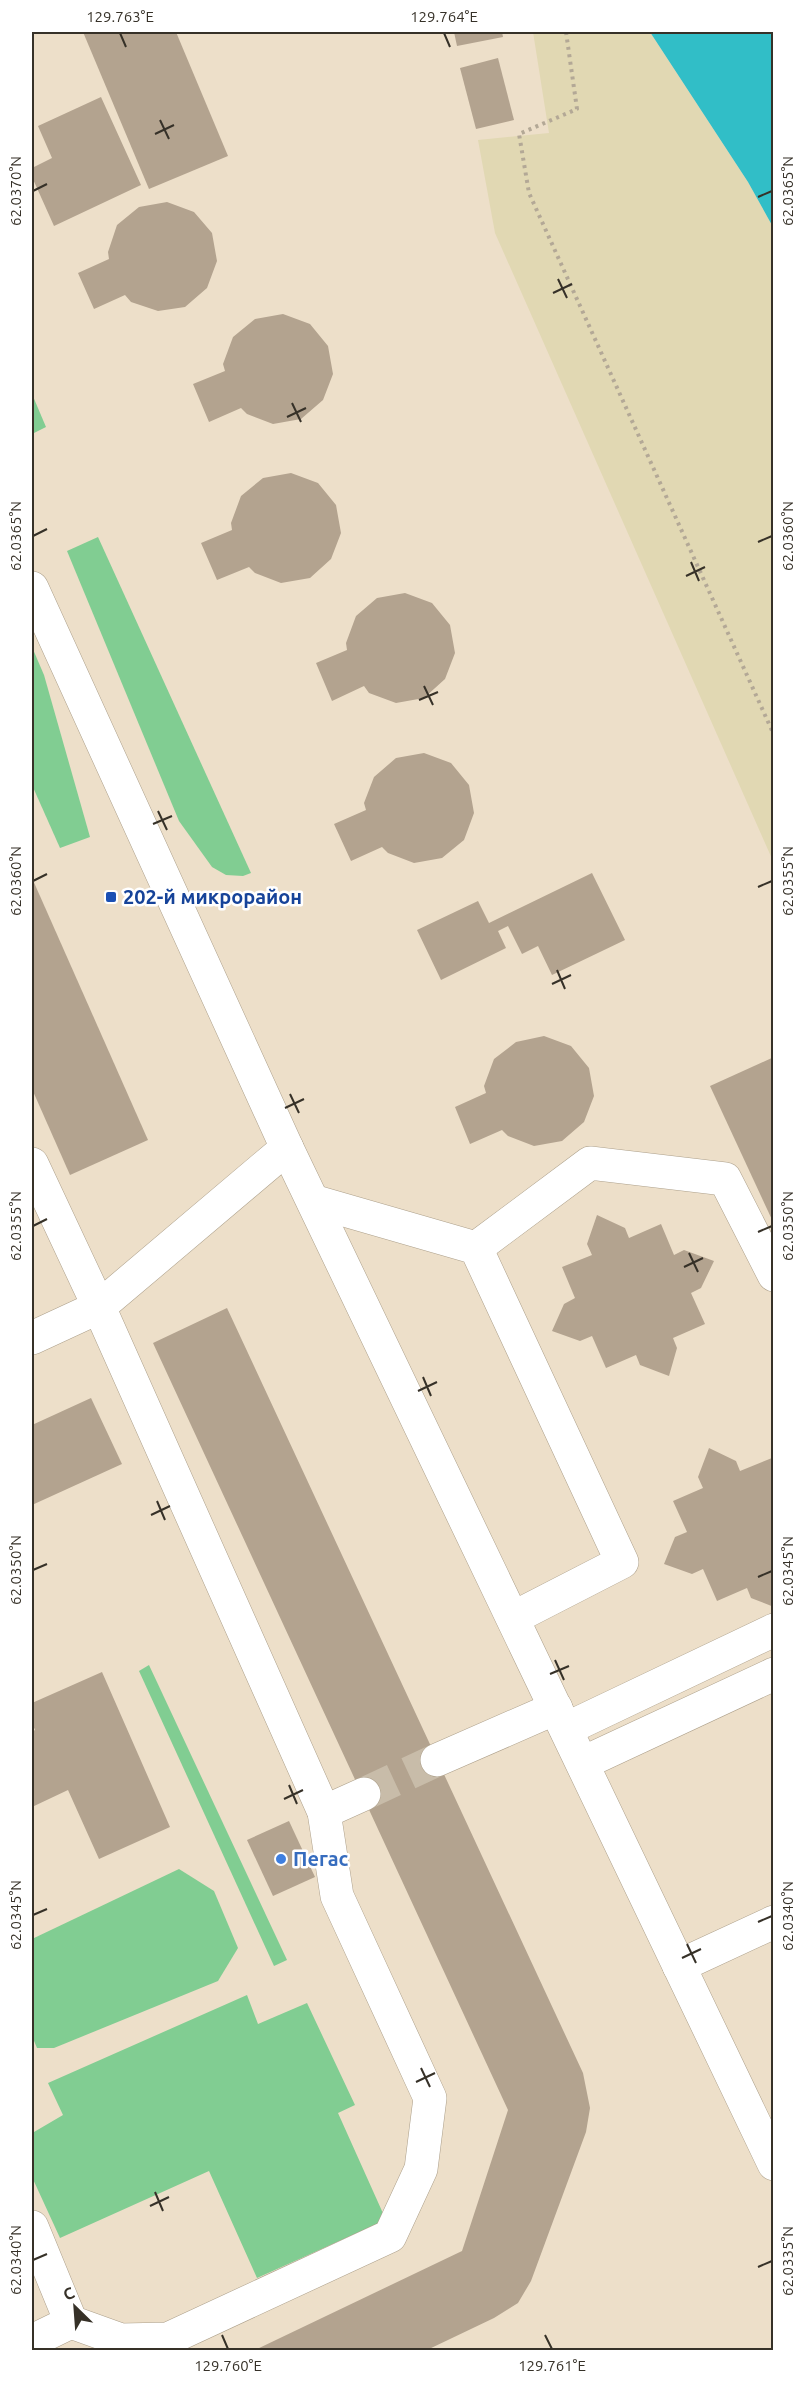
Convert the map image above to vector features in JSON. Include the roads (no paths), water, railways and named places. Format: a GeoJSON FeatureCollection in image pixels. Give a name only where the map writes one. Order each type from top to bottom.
{"type":"FeatureCollection","features":[{"type":"Feature","properties":{"kind":"street"},"geometry":{"type":"LineString","coordinates":[[32,588],[287,1148],[774,2164]]}},
{"type":"Feature","properties":{"kind":"street"},"geometry":{"type":"LineString","coordinates":[[32,1338],[99,1307],[287,1148]]}},
{"type":"Feature","properties":{"kind":"street"},"geometry":{"type":"LineString","coordinates":[[476,1248],[590,1163],[725,1179],[774,1275]]}},
{"type":"Feature","properties":{"kind":"street"},"geometry":{"type":"LineString","coordinates":[[32,1164],[99,1307],[324,1812],[337,1896],[430,2098],[422,2169],[390,2236],[168,2339],[122,2340],[71,2322],[32,2341]]}},
{"type":"Feature","properties":{"kind":"street"},"geometry":{"type":"LineString","coordinates":[[313,1201],[476,1248],[622,1562],[513,1618]]}},
{"type":"Feature","properties":{"kind":"street"},"geometry":{"type":"LineString","coordinates":[[437,1760],[561,1718],[774,1630]]}},
{"type":"Feature","properties":{"kind":"street"},"geometry":{"type":"LineString","coordinates":[[583,1762],[774,1674]]}},
{"type":"Feature","properties":{"kind":"street"},"geometry":{"type":"LineString","coordinates":[[324,1812],[364,1794]]}},
{"type":"Feature","properties":{"kind":"street"},"geometry":{"type":"LineString","coordinates":[[679,1966],[774,1922]]}},
{"type":"Feature","properties":{"kind":"street"},"geometry":{"type":"LineString","coordinates":[[32,2227],[71,2322]]}},
{"type":"Feature","properties":{"kind":"water"},"geometry":{"type":"Polygon","coordinates":[[[650,32],[773,32],[773,227],[748,182],[650,32]]]}},
{"type":"Feature","properties":{"kind":"tunnel"},"geometry":{"type":"LineString","coordinates":[[364,1794],[437,1760]]}},
{"type":"Feature","properties":{"kind":"place","name":"202-й микрорайон"},"geometry":{"type":"Point","coordinates":[111,897]}},
{"type":"Feature","properties":{"kind":"place","name":"Пегас"},"geometry":{"type":"Point","coordinates":[281,1859]}}]}
